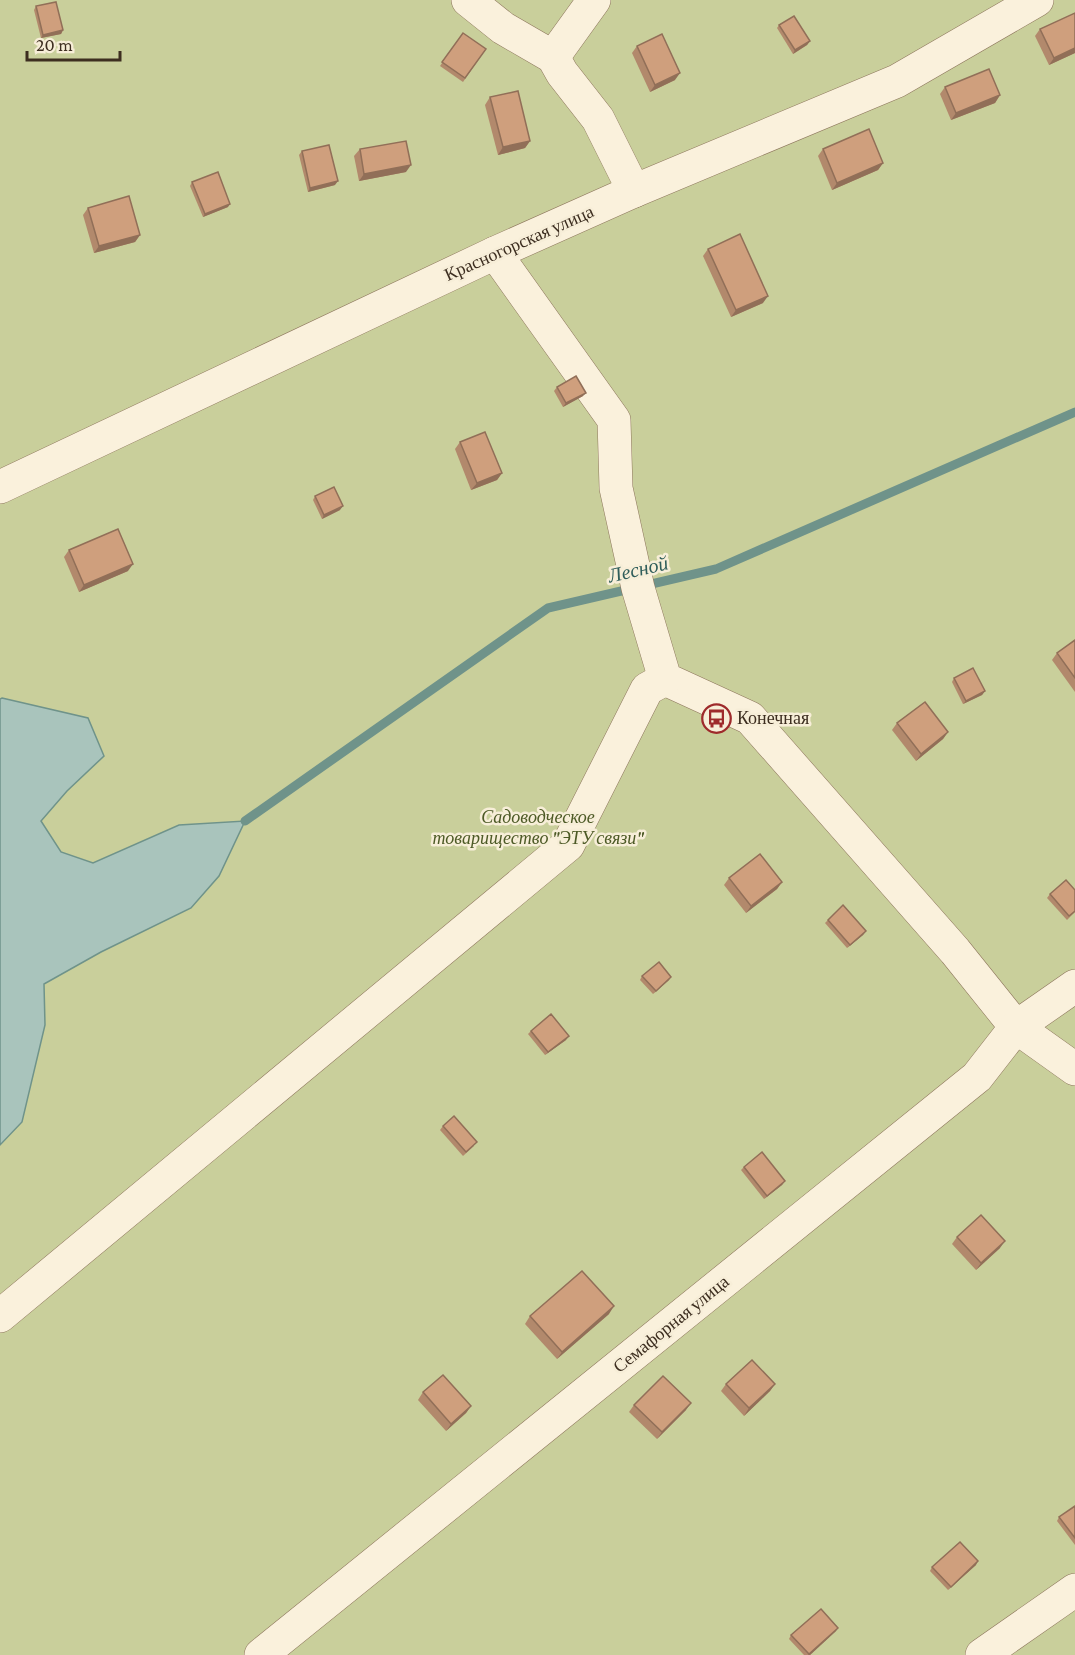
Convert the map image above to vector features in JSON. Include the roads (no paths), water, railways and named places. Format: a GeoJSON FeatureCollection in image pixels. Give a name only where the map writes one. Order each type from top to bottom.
{"type":"FeatureCollection","features":[{"type":"Feature","properties":{"kind":"street"},"geometry":{"type":"LineString","coordinates":[[468,0],[503,28],[553,57],[562,74],[598,119],[633,191]]}},
{"type":"Feature","properties":{"kind":"street"},"geometry":{"type":"LineString","coordinates":[[553,57],[594,0]]}},
{"type":"Feature","properties":{"kind":"street","name":"Красногорская улица"},"geometry":{"type":"LineString","coordinates":[[0,487],[495,253],[633,191],[897,81],[1037,0]]}},
{"type":"Feature","properties":{"kind":"street"},"geometry":{"type":"LineString","coordinates":[[495,253],[614,420],[616,488],[638,588],[664,679],[750,718],[955,951],[1016,1027],[1075,1069]]}},
{"type":"Feature","properties":{"kind":"street"},"geometry":{"type":"LineString","coordinates":[[0,1316],[568,845],[647,689],[664,679]]}},
{"type":"Feature","properties":{"kind":"street","name":"Семафорная улица"},"geometry":{"type":"LineString","coordinates":[[261,1655],[977,1077],[1016,1027],[1075,986]]}},
{"type":"Feature","properties":{"kind":"street"},"geometry":{"type":"LineString","coordinates":[[982,1655],[1075,1590]]}},
{"type":"Feature","properties":{"kind":"water"},"geometry":{"type":"Polygon","coordinates":[[[0,699],[88,718],[104,756],[67,791],[41,821],[61,852],[93,863],[179,825],[245,821],[219,876],[191,908],[101,952],[44,984],[45,1025],[22,1122],[0,1145],[0,699]]]}},
{"type":"Feature","properties":{"kind":"waterway","name":"Лесной"},"geometry":{"type":"LineString","coordinates":[[245,821],[548,608],[716,569],[1075,412]]}},
{"type":"Feature","properties":{"kind":"place","name":"Конечная"},"geometry":{"type":"Point","coordinates":[716,718]}},
{"type":"Feature","properties":{"kind":"park label","name":"Садоводческое товарищество \"ЭТУ связи\""},"geometry":{"type":"Point","coordinates":[538,827]}}]}
